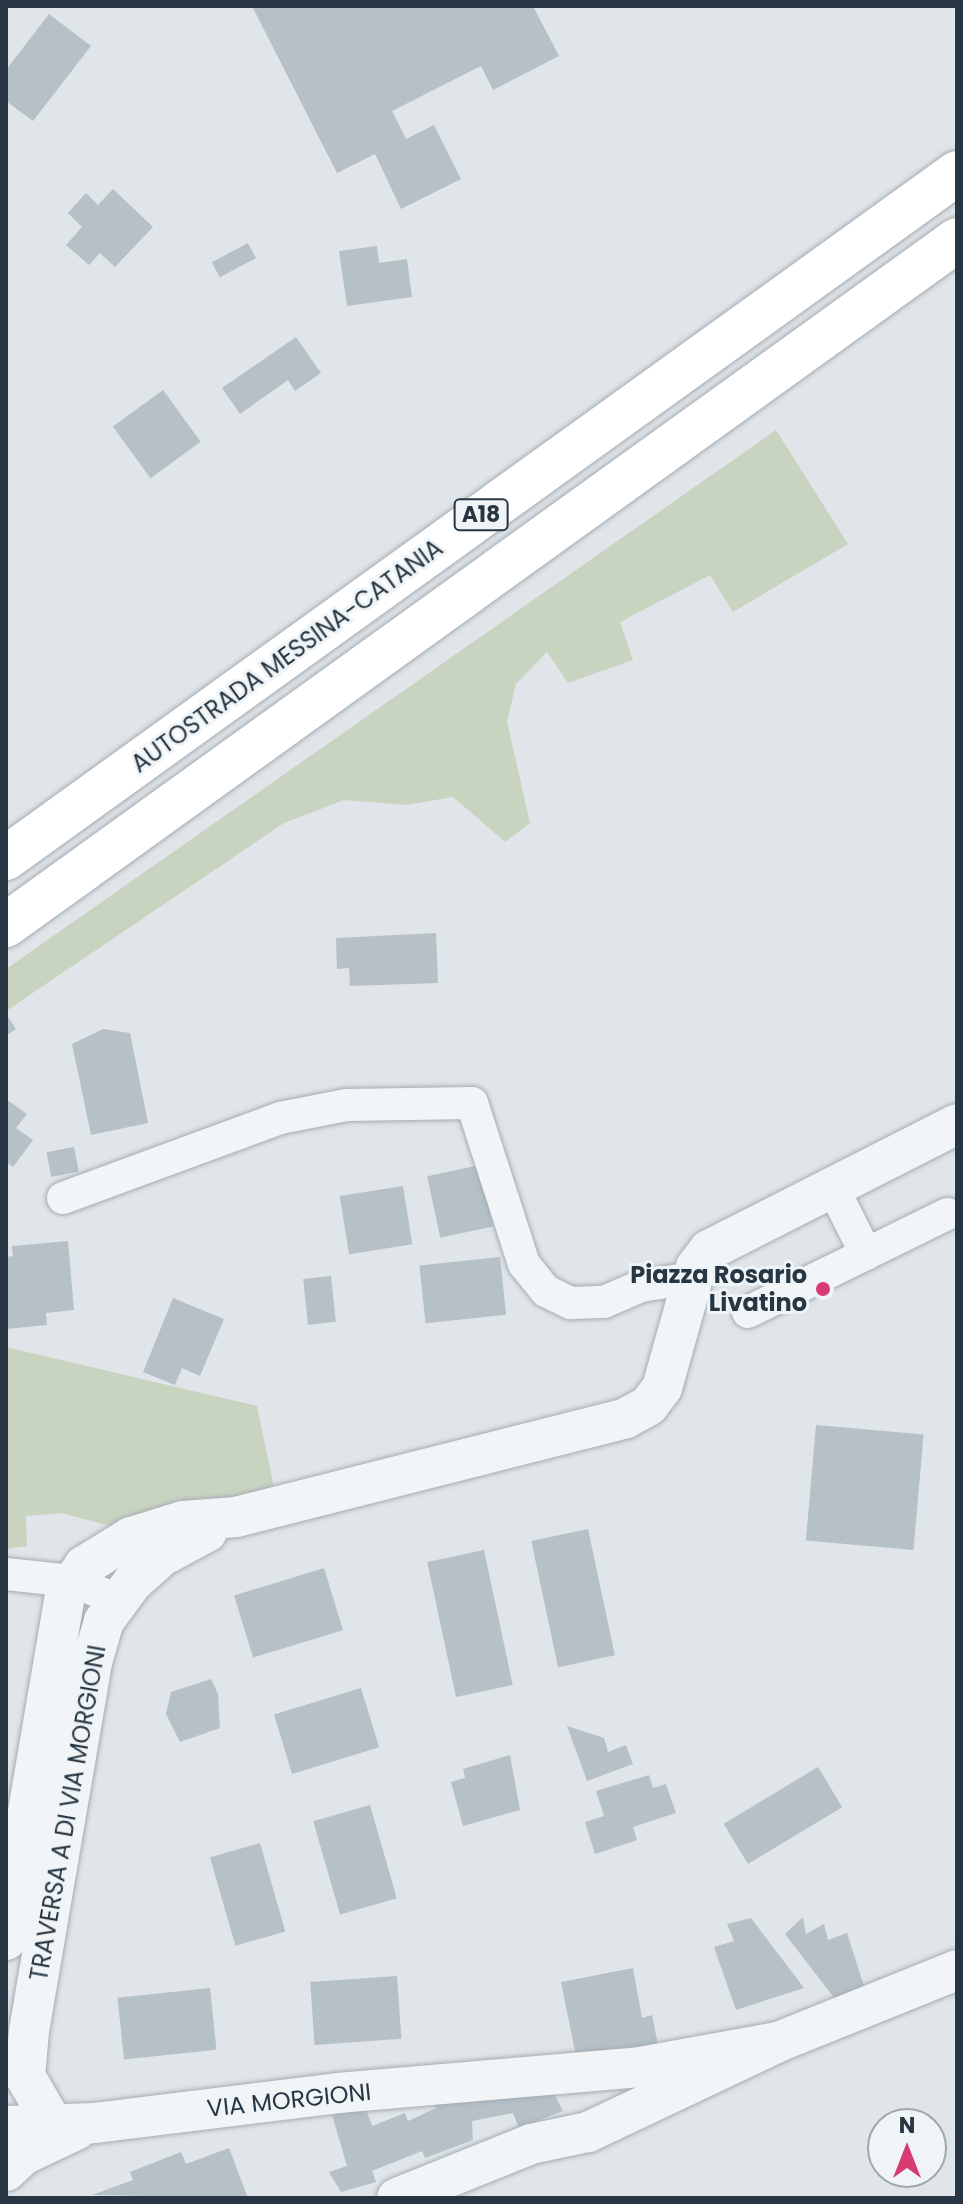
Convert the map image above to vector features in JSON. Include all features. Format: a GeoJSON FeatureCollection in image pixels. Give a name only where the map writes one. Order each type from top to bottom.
{"type":"FeatureCollection","features":[{"type":"Feature","properties":{"kind":"highway","name":"AUTOSTRADA MESSINA-CATANIA"},"geometry":{"type":"LineString","coordinates":[[6,858],[957,173]]}},
{"type":"Feature","properties":{"kind":"highway","name":"A18"},"geometry":{"type":"LineString","coordinates":[[6,925],[957,240]]}},
{"type":"Feature","properties":{"kind":"street"},"geometry":{"type":"LineString","coordinates":[[63,1198],[280,1118],[347,1105],[472,1103],[524,1264],[546,1291],[571,1303],[604,1302],[641,1286],[694,1273],[709,1250],[957,1124]]}},
{"type":"Feature","properties":{"kind":"street"},"geometry":{"type":"LineString","coordinates":[[833,1188],[866,1254]]}},
{"type":"Feature","properties":{"kind":"street"},"geometry":{"type":"LineString","coordinates":[[748,1312],[947,1214]]}},
{"type":"Feature","properties":{"kind":"street","name":"TRAVERSA A DI VIA MORGIONI"},"geometry":{"type":"LineString","coordinates":[[6,1940],[65,1594],[72,1581],[97,1555],[131,1537],[183,1521],[236,1517],[626,1418],[649,1405],[662,1388],[694,1273]]}},
{"type":"Feature","properties":{"kind":"street","name":"TRAVERSA A DI VIA MORGIONI"},"geometry":{"type":"LineString","coordinates":[[51,2121],[25,2076],[29,2031],[92,1662],[104,1621],[118,1600],[162,1556],[236,1517]]}},
{"type":"Feature","properties":{"kind":"street"},"geometry":{"type":"LineString","coordinates":[[6,1574],[72,1581],[118,1600]]}},
{"type":"Feature","properties":{"kind":"street"},"geometry":{"type":"LineString","coordinates":[[531,2144],[588,2132],[778,2042],[957,1970]]}},
{"type":"Feature","properties":{"kind":"street","name":"VIA MORGIONI"},"geometry":{"type":"LineString","coordinates":[[6,2126],[51,2121],[95,2123],[338,2093],[572,2074],[778,2042]]}},
{"type":"Feature","properties":{"kind":"street"},"geometry":{"type":"LineString","coordinates":[[397,2198],[531,2144],[578,2115],[581,2086],[572,2074]]}},
{"type":"Feature","properties":{"kind":"street"},"geometry":{"type":"LineString","coordinates":[[6,2171],[23,2155],[95,2123]]}},
{"type":"Feature","properties":{"kind":"green space"},"geometry":{"type":"Polygon","coordinates":[[[776,430],[848,544],[733,612],[710,575],[620,622],[633,660],[568,683],[547,652],[516,684],[507,721],[530,823],[505,842],[453,797],[406,805],[344,800],[284,823],[6,1011],[6,969],[776,430]]]}},
{"type":"Feature","properties":{"kind":"green space"},"geometry":{"type":"Polygon","coordinates":[[[6,1347],[257,1406],[275,1492],[126,1530],[61,1513],[26,1516],[27,1546],[6,1549],[6,1347]]]}},
{"type":"Feature","properties":{"kind":"building"},"geometry":{"type":"Polygon","coordinates":[[[252,6],[533,6],[559,56],[493,90],[481,66],[392,111],[406,139],[434,125],[461,179],[401,209],[375,154],[337,173],[252,6]]]}},
{"type":"Feature","properties":{"kind":"building"},"geometry":{"type":"Polygon","coordinates":[[[49,14],[91,46],[33,121],[6,101],[6,70],[49,14]]]}},
{"type":"Feature","properties":{"kind":"building"},"geometry":{"type":"Polygon","coordinates":[[[113,189],[153,227],[115,267],[100,253],[89,265],[66,245],[82,227],[68,213],[86,193],[98,205],[113,189]]]}},
{"type":"Feature","properties":{"kind":"building"},"geometry":{"type":"Polygon","coordinates":[[[248,243],[256,258],[220,277],[212,262],[248,243]]]}},
{"type":"Feature","properties":{"kind":"building"},"geometry":{"type":"Polygon","coordinates":[[[377,246],[379,263],[407,259],[412,297],[347,306],[339,251],[377,246]]]}},
{"type":"Feature","properties":{"kind":"building"},"geometry":{"type":"Polygon","coordinates":[[[296,337],[321,373],[295,391],[288,380],[240,414],[222,388],[296,337]]]}},
{"type":"Feature","properties":{"kind":"building"},"geometry":{"type":"Polygon","coordinates":[[[163,390],[201,442],[150,478],[113,426],[163,390]]]}},
{"type":"Feature","properties":{"kind":"building"},"geometry":{"type":"Polygon","coordinates":[[[436,933],[438,983],[350,986],[349,968],[337,969],[336,938],[436,933]]]}},
{"type":"Feature","properties":{"kind":"building"},"geometry":{"type":"Polygon","coordinates":[[[6,1014],[16,1029],[6,1036],[6,1014]]]}},
{"type":"Feature","properties":{"kind":"building"},"geometry":{"type":"Polygon","coordinates":[[[103,1029],[130,1033],[148,1123],[91,1135],[72,1044],[103,1029]]]}},
{"type":"Feature","properties":{"kind":"building"},"geometry":{"type":"Polygon","coordinates":[[[6,1099],[27,1114],[16,1128],[33,1140],[13,1167],[6,1162],[6,1099]]]}},
{"type":"Feature","properties":{"kind":"building"},"geometry":{"type":"Polygon","coordinates":[[[74,1147],[79,1172],[51,1177],[47,1152],[74,1147]]]}},
{"type":"Feature","properties":{"kind":"building"},"geometry":{"type":"Polygon","coordinates":[[[480,1165],[493,1227],[440,1238],[427,1176],[480,1165]]]}},
{"type":"Feature","properties":{"kind":"building"},"geometry":{"type":"Polygon","coordinates":[[[403,1186],[412,1244],[349,1254],[340,1196],[403,1186]]]}},
{"type":"Feature","properties":{"kind":"building"},"geometry":{"type":"Polygon","coordinates":[[[68,1241],[74,1310],[46,1313],[47,1325],[6,1329],[6,1257],[13,1256],[12,1246],[68,1241]]]}},
{"type":"Feature","properties":{"kind":"building"},"geometry":{"type":"Polygon","coordinates":[[[500,1257],[506,1315],[426,1323],[419,1265],[500,1257]]]}},
{"type":"Feature","properties":{"kind":"building"},"geometry":{"type":"Polygon","coordinates":[[[331,1276],[336,1322],[308,1325],[303,1279],[331,1276]]]}},
{"type":"Feature","properties":{"kind":"building"},"geometry":{"type":"Polygon","coordinates":[[[173,1298],[224,1319],[200,1376],[182,1368],[175,1385],[143,1372],[173,1298]]]}},
{"type":"Feature","properties":{"kind":"building"},"geometry":{"type":"Polygon","coordinates":[[[816,1425],[924,1434],[913,1550],[806,1541],[816,1425]]]}},
{"type":"Feature","properties":{"kind":"building"},"geometry":{"type":"Polygon","coordinates":[[[588,1529],[615,1655],[558,1667],[531,1541],[588,1529]]]}},
{"type":"Feature","properties":{"kind":"building"},"geometry":{"type":"Polygon","coordinates":[[[484,1550],[513,1685],[456,1697],[427,1562],[484,1550]]]}},
{"type":"Feature","properties":{"kind":"building"},"geometry":{"type":"Polygon","coordinates":[[[324,1568],[343,1630],[253,1658],[234,1595],[324,1568]]]}},
{"type":"Feature","properties":{"kind":"building"},"geometry":{"type":"Polygon","coordinates":[[[211,1679],[218,1694],[220,1728],[180,1742],[166,1714],[171,1692],[211,1679]]]}},
{"type":"Feature","properties":{"kind":"building"},"geometry":{"type":"Polygon","coordinates":[[[361,1688],[379,1747],[292,1774],[274,1715],[361,1688]]]}},
{"type":"Feature","properties":{"kind":"building"},"geometry":{"type":"Polygon","coordinates":[[[567,1726],[604,1738],[608,1752],[626,1745],[633,1764],[587,1781],[567,1726]]]}},
{"type":"Feature","properties":{"kind":"building"},"geometry":{"type":"Polygon","coordinates":[[[510,1755],[520,1810],[463,1826],[451,1782],[465,1778],[463,1769],[510,1755]]]}},
{"type":"Feature","properties":{"kind":"building"},"geometry":{"type":"Polygon","coordinates":[[[818,1767],[842,1807],[748,1864],[724,1824],[818,1767]]]}},
{"type":"Feature","properties":{"kind":"building"},"geometry":{"type":"Polygon","coordinates":[[[649,1775],[653,1788],[666,1784],[676,1813],[633,1827],[637,1840],[595,1854],[585,1822],[604,1816],[596,1791],[649,1775]]]}},
{"type":"Feature","properties":{"kind":"building"},"geometry":{"type":"Polygon","coordinates":[[[370,1805],[397,1898],[340,1915],[313,1821],[370,1805]]]}},
{"type":"Feature","properties":{"kind":"building"},"geometry":{"type":"Polygon","coordinates":[[[260,1843],[285,1931],[235,1946],[210,1857],[260,1843]]]}},
{"type":"Feature","properties":{"kind":"building"},"geometry":{"type":"Polygon","coordinates":[[[803,1917],[806,1934],[824,1924],[828,1940],[847,1933],[864,1986],[835,1999],[785,1934],[803,1917]]]}},
{"type":"Feature","properties":{"kind":"building"},"geometry":{"type":"Polygon","coordinates":[[[751,1918],[804,1988],[736,2010],[714,1947],[734,1941],[727,1924],[751,1918]]]}},
{"type":"Feature","properties":{"kind":"building"},"geometry":{"type":"Polygon","coordinates":[[[633,1968],[642,2018],[652,2015],[658,2045],[577,2061],[561,1982],[633,1968]]]}},
{"type":"Feature","properties":{"kind":"building"},"geometry":{"type":"Polygon","coordinates":[[[397,1976],[401,2039],[315,2045],[310,1982],[397,1976]]]}},
{"type":"Feature","properties":{"kind":"building"},"geometry":{"type":"Polygon","coordinates":[[[210,1988],[216,2050],[124,2059],[118,1998],[210,1988]]]}},
{"type":"Feature","properties":{"kind":"building"},"geometry":{"type":"Polygon","coordinates":[[[552,2090],[563,2111],[519,2128],[513,2113],[472,2121],[473,2140],[425,2158],[422,2151],[372,2171],[376,2182],[341,2192],[329,2172],[347,2166],[332,2115],[366,2109],[372,2126],[405,2113],[408,2121],[436,2108],[430,2097],[552,2090]]]}},
{"type":"Feature","properties":{"kind":"building"},"geometry":{"type":"Polygon","coordinates":[[[229,2148],[248,2198],[92,2195],[133,2180],[130,2172],[181,2152],[186,2164],[229,2148]]]}},
{"type":"Feature","properties":{"kind":"place","name":"Piazza Rosario Livatino"},"geometry":{"type":"Point","coordinates":[823,1289]}}]}
